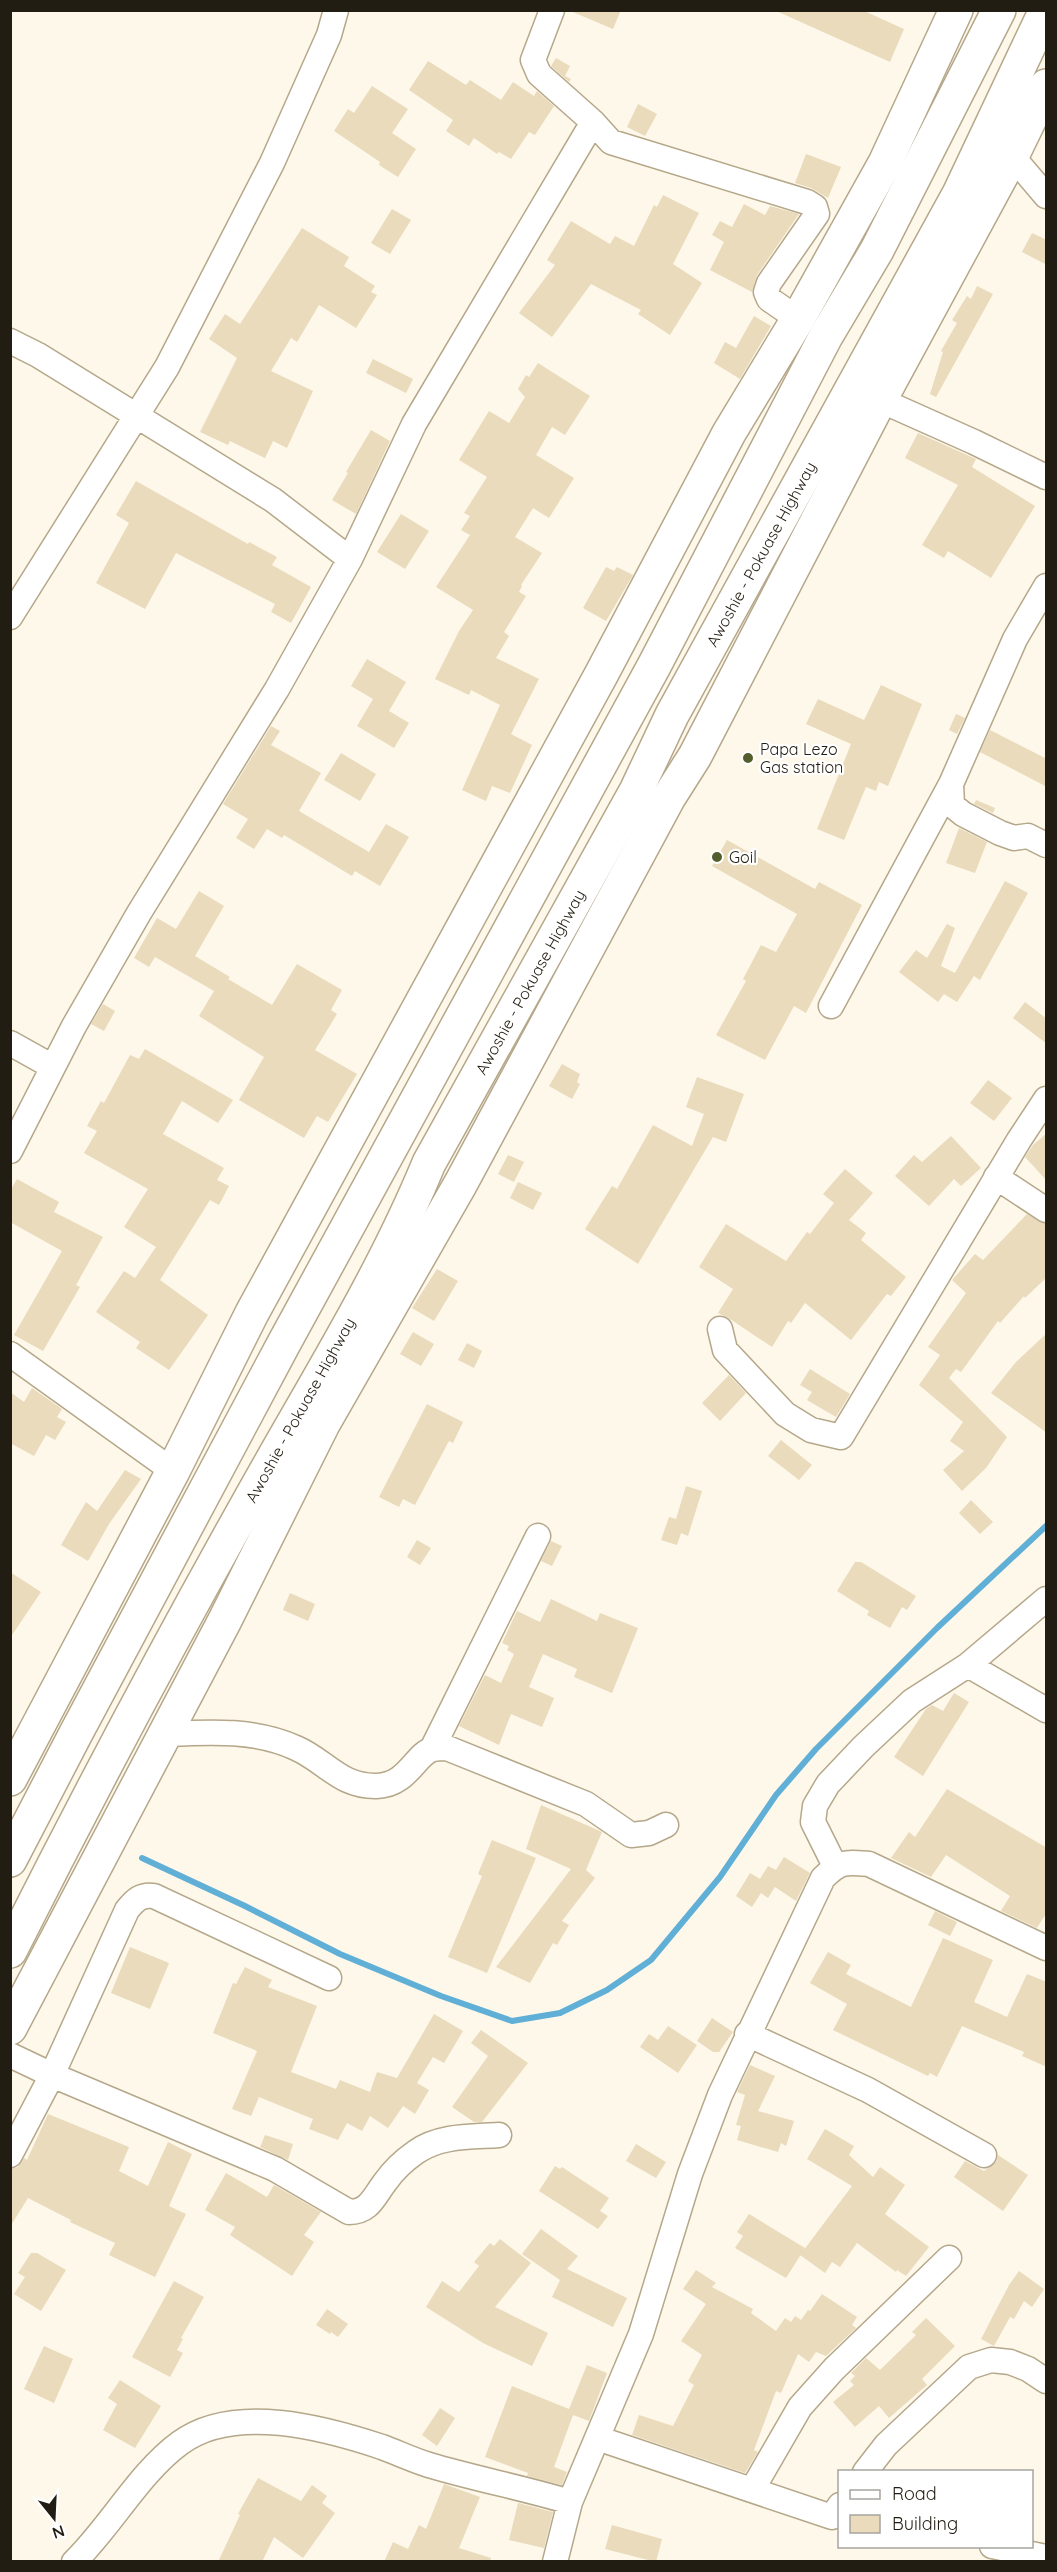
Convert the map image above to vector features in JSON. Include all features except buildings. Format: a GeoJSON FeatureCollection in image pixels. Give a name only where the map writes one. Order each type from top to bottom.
{"type":"FeatureCollection","features":[{"type":"Feature","properties":{"kind":"main road"},"geometry":{"type":"LineString","coordinates":[[10,1779],[173,1471],[252,1313],[590,696],[729,433],[798,319],[885,163],[956,10]]}},
{"type":"Feature","properties":{"kind":"main road"},"geometry":{"type":"LineString","coordinates":[[10,1860],[348,1227],[654,666],[826,336],[877,250],[999,10]]}},
{"type":"Feature","properties":{"kind":"main road","name":"Awoshie - Pokuase Highway"},"geometry":{"type":"LineString","coordinates":[[10,1952],[90,1792],[128,1727],[246,1505],[386,1257],[406,1219],[429,1163],[636,791],[672,715],[959,194],[1046,10]]}},
{"type":"Feature","properties":{"kind":"main road"},"geometry":{"type":"LineString","coordinates":[[10,2028],[224,1622],[323,1424],[461,1183],[669,797],[695,756],[1047,86]]}},
{"type":"Feature","properties":{"kind":"main road"},"geometry":{"type":"LineString","coordinates":[[877,250],[908,285]]}},
{"type":"Feature","properties":{"kind":"main road"},"geometry":{"type":"LineString","coordinates":[[348,1227],[386,1257]]}},
{"type":"Feature","properties":{"kind":"street"},"geometry":{"type":"LineString","coordinates":[[10,617],[167,367],[262,183],[329,35],[336,10]]}},
{"type":"Feature","properties":{"kind":"street"},"geometry":{"type":"LineString","coordinates":[[552,10],[533,60],[539,74],[593,122],[611,142],[746,182],[807,202],[815,207],[817,214],[769,283],[766,292],[770,299],[798,319]]}},
{"type":"Feature","properties":{"kind":"street"},"geometry":{"type":"LineString","coordinates":[[10,1151],[53,1067],[139,913],[277,689],[350,559],[414,424],[593,122]]}},
{"type":"Feature","properties":{"kind":"street"},"geometry":{"type":"LineString","coordinates":[[1012,156],[1047,196]]}},
{"type":"Feature","properties":{"kind":"street"},"geometry":{"type":"LineString","coordinates":[[10,341],[38,355],[273,500],[350,559]]}},
{"type":"Feature","properties":{"kind":"street"},"geometry":{"type":"LineString","coordinates":[[880,400],[1047,477]]}},
{"type":"Feature","properties":{"kind":"street"},"geometry":{"type":"LineString","coordinates":[[831,1006],[951,784],[1015,639],[1047,586]]}},
{"type":"Feature","properties":{"kind":"street"},"geometry":{"type":"LineString","coordinates":[[951,784],[952,805],[963,814],[1014,838],[1028,836],[1047,845]]}},
{"type":"Feature","properties":{"kind":"street"},"geometry":{"type":"LineString","coordinates":[[10,1043],[53,1067]]}},
{"type":"Feature","properties":{"kind":"street"},"geometry":{"type":"LineString","coordinates":[[720,1329],[725,1350],[785,1414],[811,1430],[841,1437],[996,1177],[1047,1099]]}},
{"type":"Feature","properties":{"kind":"street"},"geometry":{"type":"LineString","coordinates":[[996,1177],[1047,1210]]}},
{"type":"Feature","properties":{"kind":"street"},"geometry":{"type":"LineString","coordinates":[[10,1354],[173,1471]]}},
{"type":"Feature","properties":{"kind":"street"},"geometry":{"type":"LineString","coordinates":[[165,1734],[207,1732],[265,1737],[297,1748],[337,1776],[352,1782],[378,1786],[392,1783],[406,1774],[432,1749],[538,1536]]}},
{"type":"Feature","properties":{"kind":"street"},"geometry":{"type":"LineString","coordinates":[[834,1866],[813,1822],[815,1806],[828,1784],[912,1701],[968,1665],[1047,1599]]}},
{"type":"Feature","properties":{"kind":"street"},"geometry":{"type":"LineString","coordinates":[[968,1665],[1047,1710]]}},
{"type":"Feature","properties":{"kind":"street"},"geometry":{"type":"LineString","coordinates":[[432,1749],[447,1748],[464,1753],[586,1804],[631,1835],[649,1833],[666,1825]]}},
{"type":"Feature","properties":{"kind":"street"},"geometry":{"type":"LineString","coordinates":[[555,2562],[570,2502],[641,2334],[690,2174],[720,2095],[823,1878],[834,1866],[844,1862],[869,1864],[1047,1948]]}},
{"type":"Feature","properties":{"kind":"street"},"geometry":{"type":"LineString","coordinates":[[10,2155],[52,2075],[127,1910],[136,1899],[146,1895],[154,1896],[329,1978]]}},
{"type":"Feature","properties":{"kind":"street"},"geometry":{"type":"LineString","coordinates":[[747,2034],[868,2090],[984,2155]]}},
{"type":"Feature","properties":{"kind":"street"},"geometry":{"type":"LineString","coordinates":[[10,2055],[275,2169],[349,2212],[360,2212],[368,2206],[386,2180],[417,2151],[447,2139],[499,2134]]}},
{"type":"Feature","properties":{"kind":"street"},"geometry":{"type":"LineString","coordinates":[[752,2490],[800,2407],[834,2369],[949,2258]]}},
{"type":"Feature","properties":{"kind":"street"},"geometry":{"type":"LineString","coordinates":[[867,2470],[886,2445],[969,2367],[991,2360],[1010,2362],[1028,2369],[1047,2381]]}},
{"type":"Feature","properties":{"kind":"street"},"geometry":{"type":"LineString","coordinates":[[74,2562],[143,2479],[165,2457],[180,2443],[212,2426],[286,2423],[322,2430],[376,2445],[426,2464],[570,2502]]}},
{"type":"Feature","properties":{"kind":"street"},"geometry":{"type":"LineString","coordinates":[[597,2438],[752,2490],[837,2514]]}},
{"type":"Feature","properties":{"kind":"street"},"geometry":{"type":"LineString","coordinates":[[998,2548],[1047,2557]]}},
{"type":"Feature","properties":{"kind":"waterway"},"geometry":{"type":"LineString","coordinates":[[142,1858],[340,1954],[441,1996],[512,2021],[560,2013],[607,1990],[651,1960],[720,1877],[776,1795],[816,1749],[937,1628],[1046,1526]]}},
{"type":"Feature","properties":{"kind":"place","name":"Papa Lezo Gas station"},"geometry":{"type":"Point","coordinates":[748,758]}},
{"type":"Feature","properties":{"kind":"place","name":"Goil"},"geometry":{"type":"Point","coordinates":[717,857]}}]}
